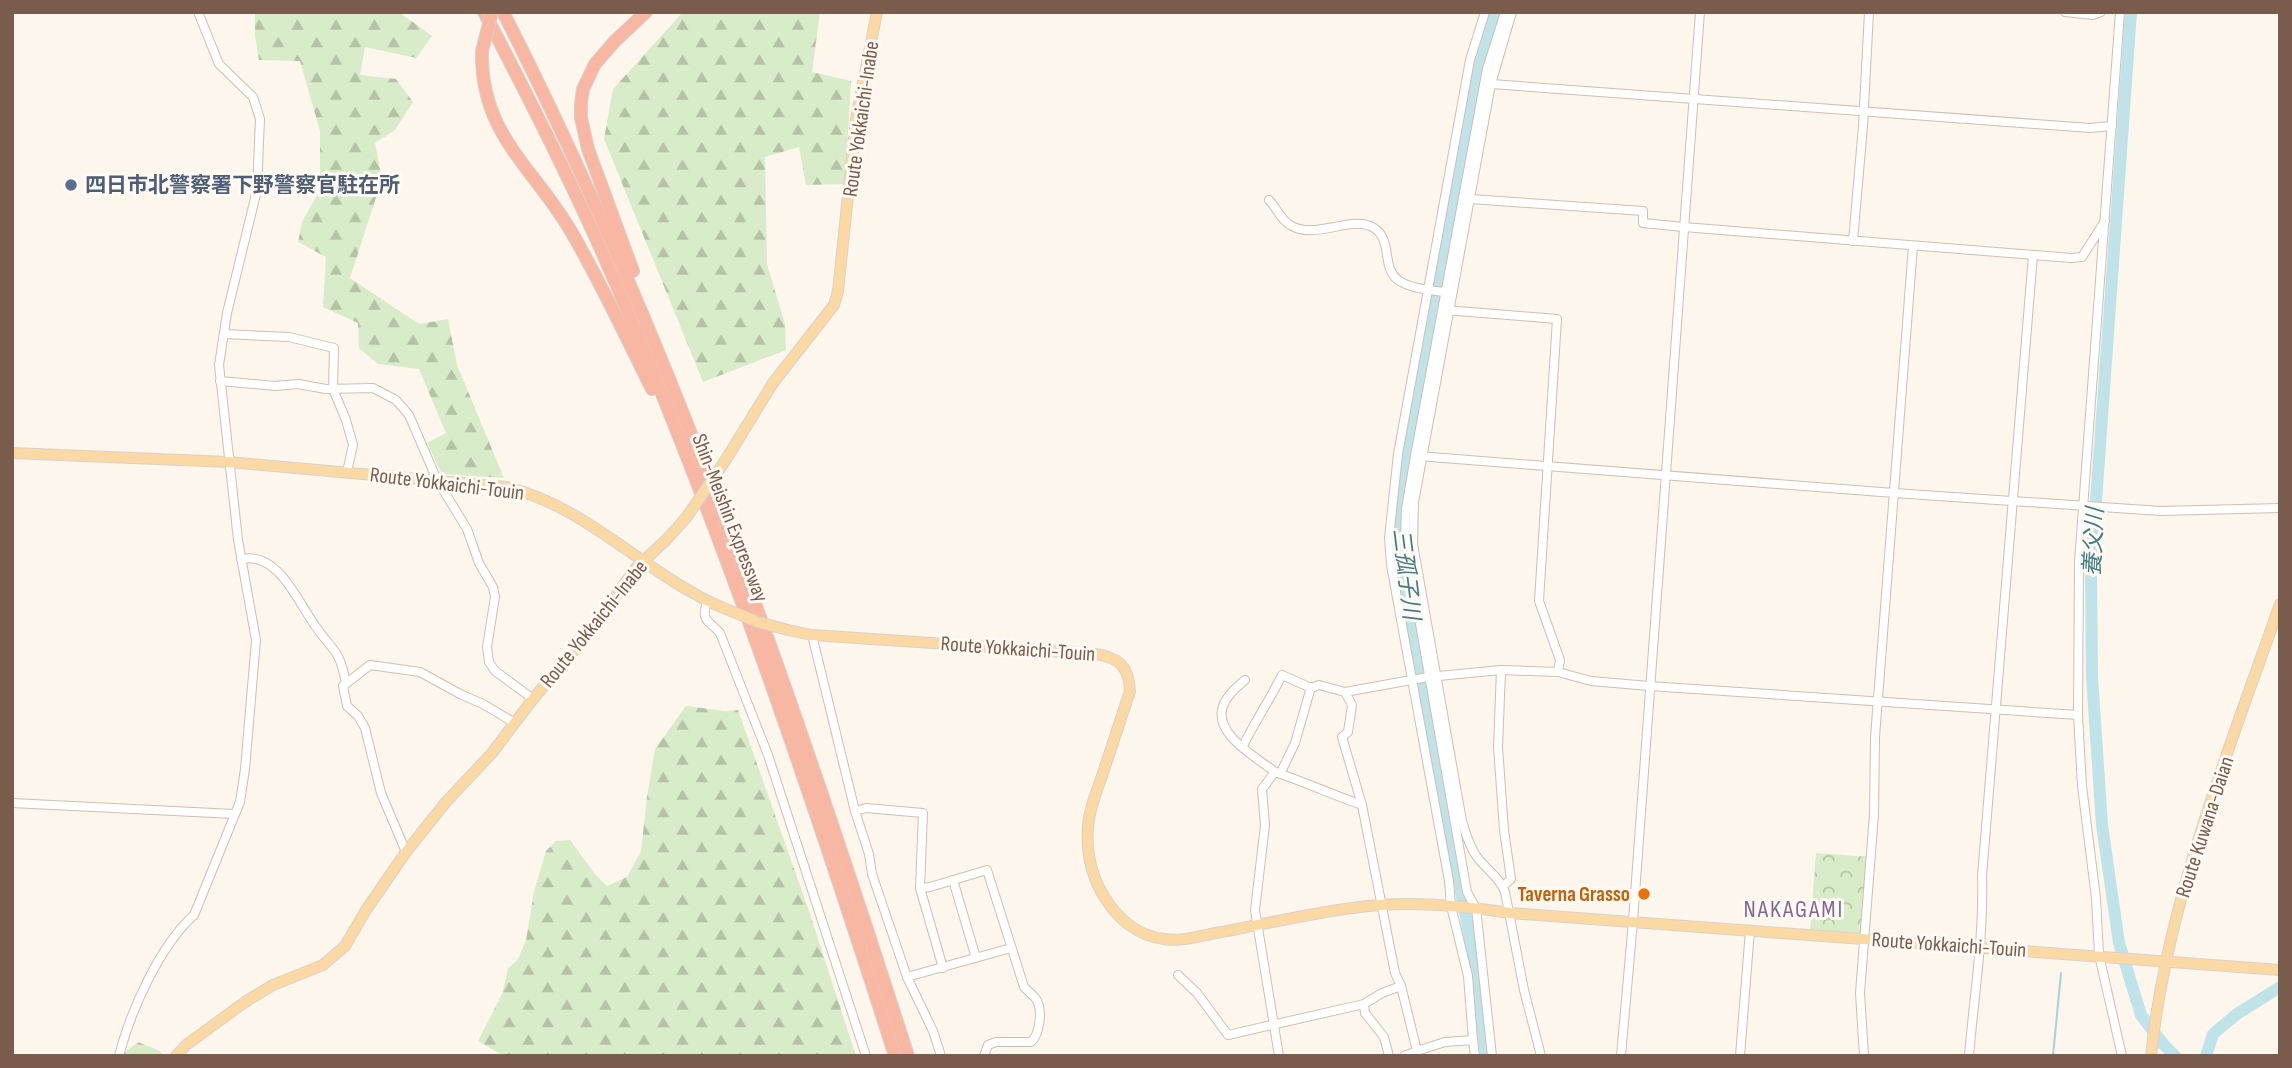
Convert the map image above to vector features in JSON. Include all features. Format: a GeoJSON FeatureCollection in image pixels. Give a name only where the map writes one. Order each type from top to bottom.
{"type":"FeatureCollection","features":[{"type":"Feature","properties":{"kind":"highway","name":"Shin-Meishin Expressway"},"geometry":{"type":"LineString","coordinates":[[484,12],[558,158],[604,258],[713,523],[792,742],[895,1056]]}},
{"type":"Feature","properties":{"kind":"highway"},"geometry":{"type":"LineString","coordinates":[[492,12],[482,51],[484,85],[493,119],[501,135],[553,202],[574,236],[655,396],[713,523]]}},
{"type":"Feature","properties":{"kind":"highway","name":"Shin-Meishin Expressway"},"geometry":{"type":"LineString","coordinates":[[503,12],[616,250],[699,449],[803,737],[908,1056]]}},
{"type":"Feature","properties":{"kind":"highway"},"geometry":{"type":"LineString","coordinates":[[646,12],[595,64],[583,89],[581,118],[588,149],[699,449]]}},
{"type":"Feature","properties":{"kind":"main road","name":"Route Yokkaichi-Inabe"},"geometry":{"type":"LineString","coordinates":[[176,1056],[186,1045],[245,1002],[273,985],[333,958],[345,946],[406,852],[588,634],[635,569],[686,518],[773,383],[823,319],[836,298],[841,275],[856,119],[877,12]]}},
{"type":"Feature","properties":{"kind":"main road","name":"Route Yokkaichi-Touin"},"geometry":{"type":"LineString","coordinates":[[12,453],[229,462],[506,486],[547,499],[569,510],[707,601],[758,622],[812,635],[1096,654],[1116,659],[1125,667],[1130,691],[1088,824],[1087,849],[1094,880],[1111,907],[1126,923],[1164,940],[1383,904],[1451,906],[1510,913],[2280,970]]}},
{"type":"Feature","properties":{"kind":"main road","name":"Route Kuwana-Daian"},"geometry":{"type":"LineString","coordinates":[[2151,1054],[2166,962],[2207,813],[2280,604]]}},
{"type":"Feature","properties":{"kind":"street"},"geometry":{"type":"LineString","coordinates":[[119,1056],[134,1007],[167,950],[185,923],[194,915],[211,878],[244,787],[256,640],[240,559],[219,365],[257,190],[260,119],[253,97],[219,64],[198,12]]}},
{"type":"Feature","properties":{"kind":"street"},"geometry":{"type":"LineString","coordinates":[[1475,1056],[1468,976],[1451,906],[1449,881],[1391,565],[1389,538],[1398,454],[1427,289],[1470,60],[1485,12]]}},
{"type":"Feature","properties":{"kind":"street"},"geometry":{"type":"LineString","coordinates":[[1446,310],[1446,292],[1488,69],[1505,12]]}},
{"type":"Feature","properties":{"kind":"street"},"geometry":{"type":"LineString","coordinates":[[1512,12],[1491,84],[1419,456],[1406,509],[1405,538],[1467,840],[1476,856],[1503,886],[1524,990],[1541,1056]]}},
{"type":"Feature","properties":{"kind":"street"},"geometry":{"type":"LineString","coordinates":[[1621,1056],[1700,12]]}},
{"type":"Feature","properties":{"kind":"street"},"geometry":{"type":"LineString","coordinates":[[1853,241],[1869,12]]}},
{"type":"Feature","properties":{"kind":"street"},"geometry":{"type":"LineString","coordinates":[[2065,12],[2093,15],[2101,12]]}},
{"type":"Feature","properties":{"kind":"street"},"geometry":{"type":"LineString","coordinates":[[2112,1056],[2121,1051],[2099,956],[2096,898],[2082,786],[2078,715],[2079,562],[2087,506],[2120,12]]}},
{"type":"Feature","properties":{"kind":"street"},"geometry":{"type":"LineString","coordinates":[[1491,84],[2090,128],[2112,126]]}},
{"type":"Feature","properties":{"kind":"street"},"geometry":{"type":"LineString","coordinates":[[1470,199],[1643,211],[1643,223],[1684,227],[2082,257],[2106,219]]}},
{"type":"Feature","properties":{"kind":"street"},"geometry":{"type":"LineString","coordinates":[[1269,200],[1281,218],[1299,229],[1310,231],[1366,225],[1376,229],[1386,244],[1391,272],[1406,285],[1446,292]]}},
{"type":"Feature","properties":{"kind":"street"},"geometry":{"type":"LineString","coordinates":[[1864,1056],[1860,993],[1874,814],[1878,701],[1913,246]]}},
{"type":"Feature","properties":{"kind":"street"},"geometry":{"type":"LineString","coordinates":[[1969,1056],[1981,947],[1982,876],[2033,255]]}},
{"type":"Feature","properties":{"kind":"street"},"geometry":{"type":"LineString","coordinates":[[1446,310],[1557,319],[1539,601],[1560,660],[1558,672]]}},
{"type":"Feature","properties":{"kind":"street"},"geometry":{"type":"LineString","coordinates":[[224,334],[289,337],[334,348],[333,389],[353,444],[347,472]]}},
{"type":"Feature","properties":{"kind":"street"},"geometry":{"type":"LineString","coordinates":[[220,381],[275,386],[298,384],[333,389],[373,388],[396,400],[409,415],[438,480],[467,529],[479,563],[493,587],[495,597],[487,646],[489,662],[495,671],[533,699]]}},
{"type":"Feature","properties":{"kind":"street"},"geometry":{"type":"LineString","coordinates":[[1419,456],[2161,511],[2280,508]]}},
{"type":"Feature","properties":{"kind":"street"},"geometry":{"type":"LineString","coordinates":[[240,559],[258,559],[290,586],[314,625],[340,656],[346,683]]}},
{"type":"Feature","properties":{"kind":"street"},"geometry":{"type":"LineString","coordinates":[[707,601],[707,623],[720,633],[768,755],[866,1056]]}},
{"type":"Feature","properties":{"kind":"street"},"geometry":{"type":"LineString","coordinates":[[812,635],[872,874],[907,977],[942,1056]]}},
{"type":"Feature","properties":{"kind":"street"},"geometry":{"type":"LineString","coordinates":[[406,852],[381,793],[365,728],[358,716],[347,706],[343,686],[370,665],[420,672],[515,723]]}},
{"type":"Feature","properties":{"kind":"street"},"geometry":{"type":"LineString","coordinates":[[1243,746],[1256,717],[1282,675],[1311,687],[1319,685],[1345,692],[1432,677],[1501,670],[1558,672],[1591,681],[1649,686],[2078,715]]}},
{"type":"Feature","properties":{"kind":"street"},"geometry":{"type":"LineString","coordinates":[[1501,670],[1498,747],[1504,830],[1511,879],[1503,886]]}},
{"type":"Feature","properties":{"kind":"street"},"geometry":{"type":"LineString","coordinates":[[1432,677],[1467,892],[1474,908],[1492,1056]]}},
{"type":"Feature","properties":{"kind":"street"},"geometry":{"type":"LineString","coordinates":[[1245,680],[1229,696],[1223,707],[1221,721],[1229,736],[1277,773],[1362,805]]}},
{"type":"Feature","properties":{"kind":"street"},"geometry":{"type":"LineString","coordinates":[[1279,1056],[1256,926],[1255,904],[1265,825],[1262,789],[1277,773],[1295,743],[1311,687]]}},
{"type":"Feature","properties":{"kind":"street"},"geometry":{"type":"LineString","coordinates":[[1345,692],[1352,705],[1348,732],[1342,737],[1362,805],[1395,973],[1401,986],[1417,1051]]}},
{"type":"Feature","properties":{"kind":"street"},"geometry":{"type":"LineString","coordinates":[[12,803],[234,814]]}},
{"type":"Feature","properties":{"kind":"street"},"geometry":{"type":"LineString","coordinates":[[855,811],[866,808],[923,813],[919,888],[943,968]]}},
{"type":"Feature","properties":{"kind":"street"},"geometry":{"type":"LineString","coordinates":[[919,888],[987,870],[1024,986],[1038,1001],[1037,1037],[1031,1042],[996,1042],[988,1045],[984,1056]]}},
{"type":"Feature","properties":{"kind":"street"},"geometry":{"type":"LineString","coordinates":[[953,880],[976,958]]}},
{"type":"Feature","properties":{"kind":"street"},"geometry":{"type":"LineString","coordinates":[[1740,1056],[1750,930]]}},
{"type":"Feature","properties":{"kind":"street"},"geometry":{"type":"LineString","coordinates":[[907,977],[1011,948]]}},
{"type":"Feature","properties":{"kind":"street"},"geometry":{"type":"LineString","coordinates":[[1178,975],[1197,993],[1228,1035],[1364,1004],[1401,986]]}},
{"type":"Feature","properties":{"kind":"street"},"geometry":{"type":"LineString","coordinates":[[1364,1004],[1365,1013],[1384,1037],[1390,1056]]}},
{"type":"Feature","properties":{"kind":"street"},"geometry":{"type":"LineString","coordinates":[[1404,1056],[1445,1042],[1473,1040]]}},
{"type":"Feature","properties":{"kind":"green space"},"geometry":{"type":"Polygon","coordinates":[[[255,12],[399,12],[432,36],[416,58],[365,47],[360,75],[396,79],[413,102],[395,130],[375,143],[382,179],[350,278],[419,324],[448,319],[457,365],[504,478],[442,474],[427,443],[446,433],[419,369],[378,364],[359,348],[358,323],[323,307],[326,257],[298,242],[302,222],[320,190],[320,131],[300,61],[259,60],[255,12]]]}},
{"type":"Feature","properties":{"kind":"green space"},"geometry":{"type":"Polygon","coordinates":[[[683,12],[820,12],[812,72],[851,81],[845,184],[806,185],[799,147],[765,157],[767,264],[785,324],[786,350],[703,382],[604,139],[613,89],[683,12]]]}},
{"type":"Feature","properties":{"kind":"green space"},"geometry":{"type":"Polygon","coordinates":[[[686,706],[738,710],[809,911],[856,1056],[504,1056],[478,1041],[502,994],[508,969],[518,959],[526,940],[534,892],[546,851],[556,841],[570,840],[607,886],[627,877],[641,851],[655,749],[686,706]]]}},
{"type":"Feature","properties":{"kind":"green space"},"geometry":{"type":"Polygon","coordinates":[[[1816,853],[1869,857],[1863,935],[1810,931],[1816,853]]]}},
{"type":"Feature","properties":{"kind":"green space"},"geometry":{"type":"Polygon","coordinates":[[[138,1042],[160,1051],[163,1056],[120,1056],[138,1042]]]}},
{"type":"Feature","properties":{"kind":"waterway","name":"三孤子川"},"geometry":{"type":"LineString","coordinates":[[1486,1056],[1476,969],[1397,543],[1400,486],[1475,82],[1494,12]]}},
{"type":"Feature","properties":{"kind":"waterway","name":"養父川"},"geometry":{"type":"LineString","coordinates":[[2131,12],[2091,571],[2092,677],[2102,825],[2119,943],[2141,1015],[2175,1056]]}},
{"type":"Feature","properties":{"kind":"waterway"},"geometry":{"type":"LineString","coordinates":[[2053,1056],[2061,973]]}},
{"type":"Feature","properties":{"kind":"waterway"},"geometry":{"type":"LineString","coordinates":[[2206,1056],[2213,1034],[2237,1014],[2280,987]]}},
{"type":"Feature","properties":{"kind":"place","name":"四日市北警察署下野警察官駐在所"},"geometry":{"type":"Point","coordinates":[71,185]}},
{"type":"Feature","properties":{"kind":"place","name":"Taverna Grasso"},"geometry":{"type":"Point","coordinates":[1644,894]}},
{"type":"Feature","properties":{"kind":"district","name":"NAKAGAMI"},"geometry":{"type":"Point","coordinates":[1794,909]}}]}
